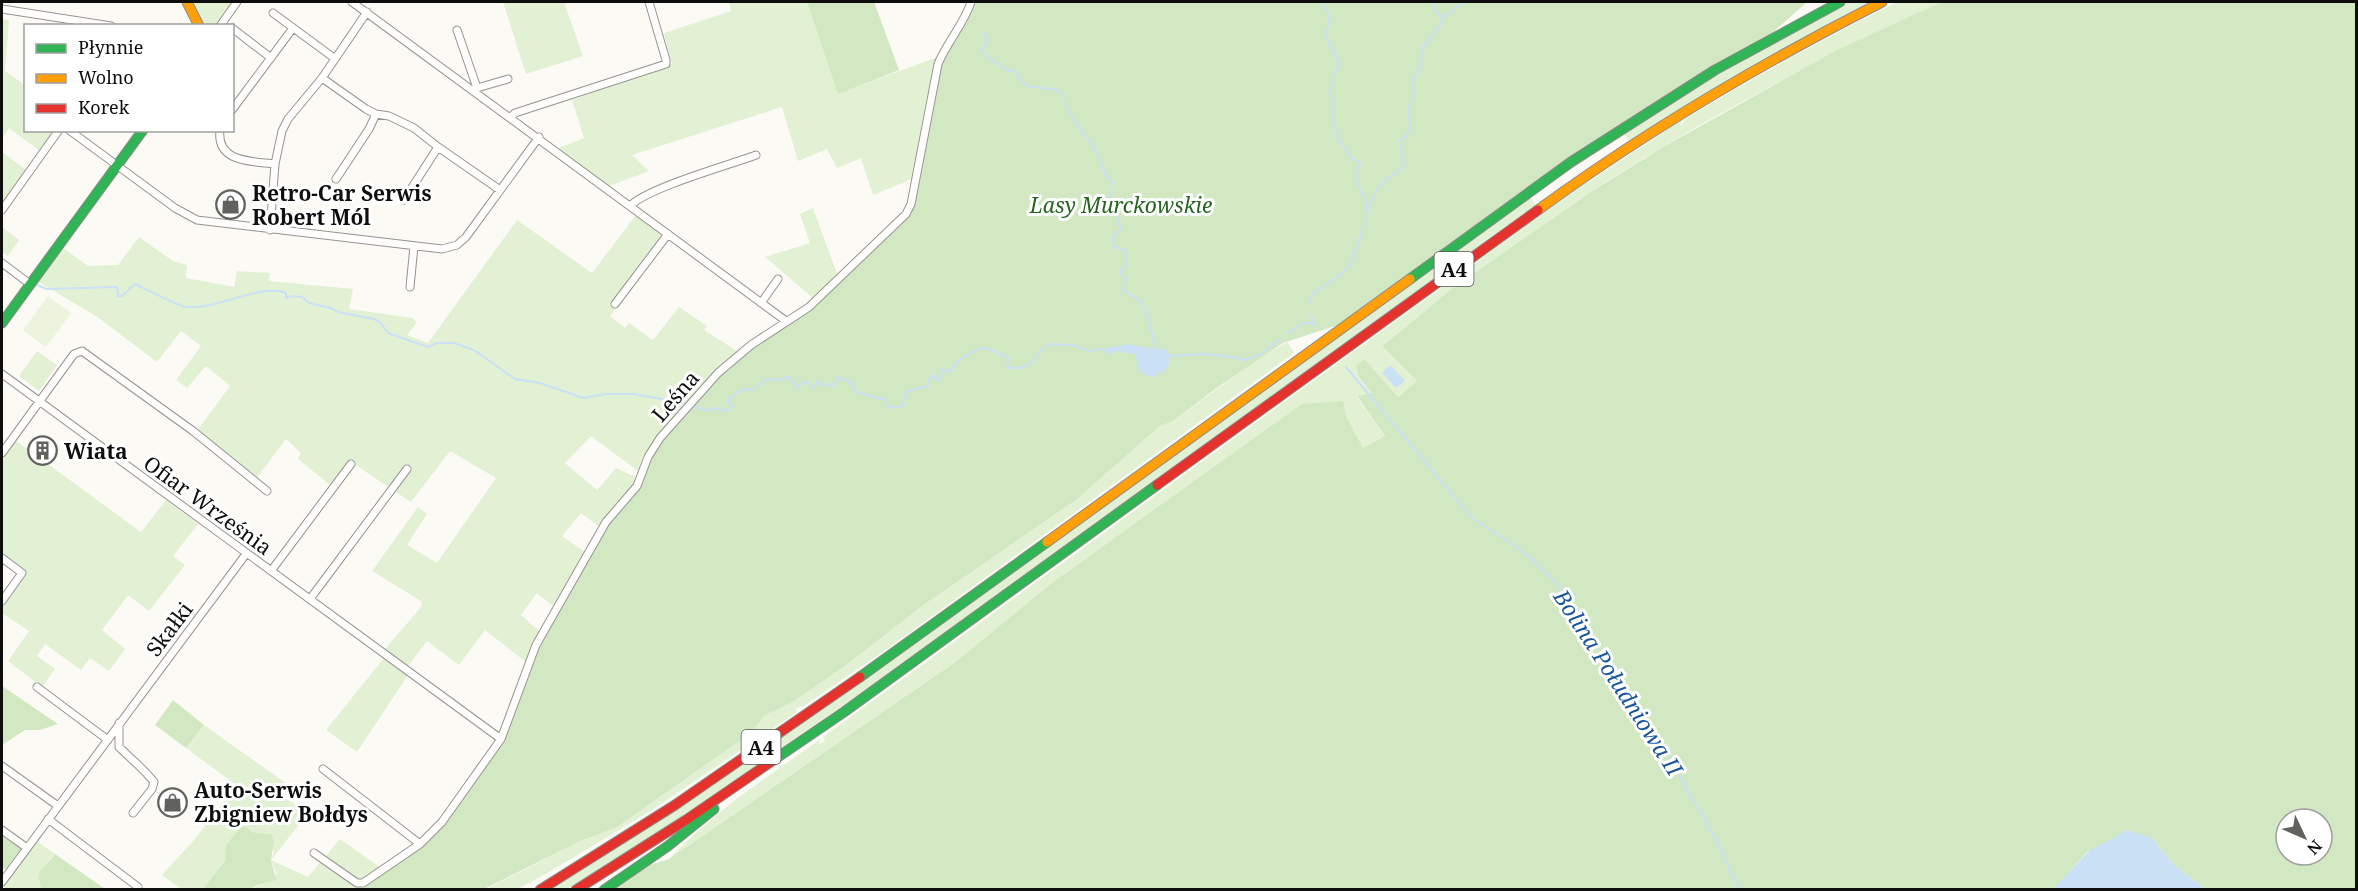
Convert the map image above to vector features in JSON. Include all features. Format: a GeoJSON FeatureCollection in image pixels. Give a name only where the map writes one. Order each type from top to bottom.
{"type":"FeatureCollection","features":[{"type":"Feature","properties":{"kind":"main road"},"geometry":{"type":"LineString","coordinates":[[187,2],[199,24]]}},
{"type":"Feature","properties":{"kind":"main road","name":"A4"},"geometry":{"type":"LineString","coordinates":[[540,890],[724,772],[876,666],[1570,162],[1706,76],[1840,2]]}},
{"type":"Feature","properties":{"kind":"main road","name":"A4"},"geometry":{"type":"LineString","coordinates":[[576,890],[748,778],[869,694],[1580,179],[1724,87],[1809,39],[1882,2]]}},
{"type":"Feature","properties":{"kind":"main road"},"geometry":{"type":"LineString","coordinates":[[2,323],[141,132]]}},
{"type":"Feature","properties":{"kind":"main road"},"geometry":{"type":"LineString","coordinates":[[604,890],[695,826],[748,778]]}},
{"type":"Feature","properties":{"kind":"main road"},"geometry":{"type":"LineString","coordinates":[[531,890],[589,859]]}},
{"type":"Feature","properties":{"kind":"street"},"geometry":{"type":"LineString","coordinates":[[226,24],[237,2]]}},
{"type":"Feature","properties":{"kind":"street"},"geometry":{"type":"LineString","coordinates":[[352,2],[476,89],[786,321]]}},
{"type":"Feature","properties":{"kind":"street"},"geometry":{"type":"LineString","coordinates":[[511,117],[515,113],[666,64],[649,2]]}},
{"type":"Feature","properties":{"kind":"street","name":"Leśna"},"geometry":{"type":"LineString","coordinates":[[314,853],[357,883],[363,883],[420,844],[442,822],[501,739],[536,645],[606,522],[637,486],[648,457],[660,438],[718,373],[751,345],[809,307],[906,213],[911,204],[938,64],[968,12],[971,2]]}},
{"type":"Feature","properties":{"kind":"street"},"geometry":{"type":"LineString","coordinates":[[5,6],[100,24]]}},
{"type":"Feature","properties":{"kind":"street"},"geometry":{"type":"LineString","coordinates":[[273,12],[334,58]]}},
{"type":"Feature","properties":{"kind":"street"},"geometry":{"type":"LineString","coordinates":[[270,230],[275,164],[282,131],[288,119],[322,78],[367,12]]}},
{"type":"Feature","properties":{"kind":"street"},"geometry":{"type":"LineString","coordinates":[[234,107],[293,28]]}},
{"type":"Feature","properties":{"kind":"street"},"geometry":{"type":"LineString","coordinates":[[457,30],[476,89]]}},
{"type":"Feature","properties":{"kind":"street"},"geometry":{"type":"LineString","coordinates":[[234,31],[271,58]]}},
{"type":"Feature","properties":{"kind":"street"},"geometry":{"type":"LineString","coordinates":[[322,78],[376,114],[389,116],[414,128],[500,190]]}},
{"type":"Feature","properties":{"kind":"street"},"geometry":{"type":"LineString","coordinates":[[476,89],[508,79]]}},
{"type":"Feature","properties":{"kind":"street"},"geometry":{"type":"LineString","coordinates":[[336,179],[369,129],[376,114]]}},
{"type":"Feature","properties":{"kind":"street"},"geometry":{"type":"LineString","coordinates":[[2,210],[58,132]]}},
{"type":"Feature","properties":{"kind":"street"},"geometry":{"type":"LineString","coordinates":[[72,132],[192,218],[204,222],[442,249],[457,245],[466,237],[539,138]]}},
{"type":"Feature","properties":{"kind":"street"},"geometry":{"type":"LineString","coordinates":[[220,132],[222,147],[231,157],[275,164]]}},
{"type":"Feature","properties":{"kind":"street"},"geometry":{"type":"LineString","coordinates":[[404,200],[438,147]]}},
{"type":"Feature","properties":{"kind":"street"},"geometry":{"type":"LineString","coordinates":[[630,206],[635,201],[672,185],[756,156]]}},
{"type":"Feature","properties":{"kind":"street"},"geometry":{"type":"LineString","coordinates":[[615,304],[668,234]]}},
{"type":"Feature","properties":{"kind":"street"},"geometry":{"type":"LineString","coordinates":[[410,287],[414,246]]}},
{"type":"Feature","properties":{"kind":"street"},"geometry":{"type":"LineString","coordinates":[[2,263],[30,284]]}},
{"type":"Feature","properties":{"kind":"street"},"geometry":{"type":"LineString","coordinates":[[761,303],[778,279]]}},
{"type":"Feature","properties":{"kind":"street"},"geometry":{"type":"LineString","coordinates":[[2,453],[74,354],[82,351],[193,430],[267,491]]}},
{"type":"Feature","properties":{"kind":"street","name":"Ofiar Września"},"geometry":{"type":"LineString","coordinates":[[2,374],[501,739]]}},
{"type":"Feature","properties":{"kind":"street","name":"Ofiar Września"},"geometry":{"type":"LineString","coordinates":[[271,571],[351,464]]}},
{"type":"Feature","properties":{"kind":"street"},"geometry":{"type":"LineString","coordinates":[[310,599],[407,469]]}},
{"type":"Feature","properties":{"kind":"street","name":"Skałki"},"geometry":{"type":"LineString","coordinates":[[2,882],[246,554]]}},
{"type":"Feature","properties":{"kind":"street"},"geometry":{"type":"LineString","coordinates":[[2,558],[22,573],[2,601]]}},
{"type":"Feature","properties":{"kind":"street"},"geometry":{"type":"LineString","coordinates":[[37,687],[108,740]]}},
{"type":"Feature","properties":{"kind":"street"},"geometry":{"type":"LineString","coordinates":[[119,723],[119,747],[139,764],[154,782],[152,789],[133,813]]}},
{"type":"Feature","properties":{"kind":"street"},"geometry":{"type":"LineString","coordinates":[[2,766],[58,806]]}},
{"type":"Feature","properties":{"kind":"street"},"geometry":{"type":"LineString","coordinates":[[323,770],[420,844]]}},
{"type":"Feature","properties":{"kind":"street"},"geometry":{"type":"LineString","coordinates":[[48,819],[138,887]]}},
{"type":"Feature","properties":{"kind":"street"},"geometry":{"type":"LineString","coordinates":[[2,830],[27,848]]}},
{"type":"Feature","properties":{"kind":"green space"},"geometry":{"type":"Polygon","coordinates":[[[191,2],[235,2],[219,24],[202,24],[191,2]]]}},
{"type":"Feature","properties":{"kind":"green space"},"geometry":{"type":"Polygon","coordinates":[[[503,2],[564,2],[583,56],[526,74],[503,2]]]}},
{"type":"Feature","properties":{"kind":"green space"},"geometry":{"type":"Polygon","coordinates":[[[729,2],[807,2],[838,93],[938,57],[912,179],[873,195],[861,158],[837,168],[827,149],[798,161],[782,107],[632,155],[649,171],[609,186],[558,148],[584,138],[572,100],[672,64],[664,33],[731,11],[729,2]]]}},
{"type":"Feature","properties":{"kind":"green space"},"geometry":{"type":"Polygon","coordinates":[[[807,2],[874,2],[899,70],[838,94],[807,2]]]}},
{"type":"Feature","properties":{"kind":"green space","name":"Lasy Murckowskie"},"geometry":{"type":"Polygon","coordinates":[[[973,2],[1807,2],[1771,34],[1341,324],[1283,343],[1173,421],[1160,426],[1076,500],[922,606],[845,666],[791,703],[765,715],[751,733],[617,827],[581,841],[484,889],[361,890],[421,846],[503,741],[538,646],[607,524],[638,487],[662,439],[717,377],[751,348],[810,309],[907,216],[941,64],[973,2]]]}},
{"type":"Feature","properties":{"kind":"green space"},"geometry":{"type":"Polygon","coordinates":[[[1849,2],[1873,2],[1629,141],[1623,133],[1684,94],[1849,2]]]}},
{"type":"Feature","properties":{"kind":"green space"},"geometry":{"type":"Polygon","coordinates":[[[1897,2],[1942,2],[1767,88],[1640,161],[1568,207],[1433,305],[1382,346],[1417,381],[1398,397],[1366,360],[1359,377],[1373,393],[1357,397],[1385,436],[1363,448],[1346,416],[1108,543],[1071,569],[954,663],[669,859],[742,795],[822,738],[819,741],[820,744],[825,741],[823,737],[1573,192],[1682,120],[1680,125],[1684,122],[1683,120],[1762,74],[1897,2]]]}},
{"type":"Feature","properties":{"kind":"green space"},"geometry":{"type":"Polygon","coordinates":[[[1942,2],[2356,2],[2356,889],[2205,889],[2174,865],[2152,838],[2088,851],[2053,890],[613,890],[647,866],[669,859],[954,663],[1056,580],[1302,404],[1343,401],[1346,416],[1363,448],[1385,436],[1357,396],[1372,393],[1359,377],[1356,366],[1365,359],[1398,397],[1417,381],[1382,346],[1452,289],[1589,193],[1663,147],[1837,50],[1942,2]]]}},
{"type":"Feature","properties":{"kind":"green space"},"geometry":{"type":"Polygon","coordinates":[[[2,19],[9,20],[5,71],[24,84],[24,132],[52,132],[40,151],[9,128],[2,139],[2,19]]]}},
{"type":"Feature","properties":{"kind":"green space"},"geometry":{"type":"Polygon","coordinates":[[[2,152],[25,169],[2,211],[2,152]]]}},
{"type":"Feature","properties":{"kind":"green space"},"geometry":{"type":"Polygon","coordinates":[[[1530,196],[1535,205],[883,678],[645,841],[567,889],[549,890],[1530,196]]]}},
{"type":"Feature","properties":{"kind":"green space"},"geometry":{"type":"Polygon","coordinates":[[[813,208],[839,279],[814,299],[765,257],[810,243],[800,214],[813,208]]]}},
{"type":"Feature","properties":{"kind":"green space"},"geometry":{"type":"Polygon","coordinates":[[[636,215],[668,239],[610,316],[625,328],[629,323],[653,340],[679,307],[707,326],[704,330],[737,351],[643,455],[638,471],[591,436],[565,463],[597,490],[616,468],[637,478],[634,485],[598,526],[581,513],[562,536],[585,552],[553,606],[537,593],[521,615],[540,632],[527,663],[485,630],[459,665],[427,641],[409,665],[410,671],[387,654],[385,649],[422,606],[421,601],[372,571],[418,507],[427,514],[407,545],[437,563],[496,478],[450,451],[411,502],[354,464],[335,489],[298,459],[301,453],[286,439],[252,484],[194,435],[230,386],[206,366],[187,388],[176,380],[201,346],[181,331],[157,362],[96,316],[37,281],[62,247],[88,266],[118,265],[139,237],[173,261],[187,265],[186,278],[234,287],[237,271],[270,273],[269,281],[353,289],[349,309],[412,318],[417,322],[407,335],[428,343],[517,220],[592,273],[636,215]]]}},
{"type":"Feature","properties":{"kind":"green space"},"geometry":{"type":"Polygon","coordinates":[[[2,227],[19,240],[8,256],[2,252],[2,227]]]}},
{"type":"Feature","properties":{"kind":"green space"},"geometry":{"type":"Polygon","coordinates":[[[48,296],[71,313],[46,347],[23,330],[48,296]]]}},
{"type":"Feature","properties":{"kind":"green space"},"geometry":{"type":"Polygon","coordinates":[[[1287,342],[1294,352],[1290,356],[887,649],[796,709],[797,712],[652,810],[544,875],[517,889],[484,890],[581,841],[617,827],[751,733],[765,715],[791,703],[845,666],[922,606],[1076,500],[1160,426],[1173,421],[1258,359],[1287,342]]]}},
{"type":"Feature","properties":{"kind":"green space"},"geometry":{"type":"Polygon","coordinates":[[[37,351],[57,365],[39,391],[19,376],[37,351]]]}},
{"type":"Feature","properties":{"kind":"green space"},"geometry":{"type":"Polygon","coordinates":[[[15,440],[141,532],[166,500],[198,524],[173,556],[185,565],[149,611],[128,595],[102,630],[125,649],[109,671],[90,658],[81,670],[45,644],[37,656],[55,669],[42,687],[8,661],[29,631],[2,613],[2,591],[9,595],[26,572],[2,554],[2,458],[15,440]]]}},
{"type":"Feature","properties":{"kind":"green space"},"geometry":{"type":"Polygon","coordinates":[[[384,658],[408,675],[357,752],[326,730],[384,658]]]}},
{"type":"Feature","properties":{"kind":"green space"},"geometry":{"type":"Polygon","coordinates":[[[2,686],[58,724],[40,730],[25,730],[2,745],[2,686]]]}},
{"type":"Feature","properties":{"kind":"green space"},"geometry":{"type":"Polygon","coordinates":[[[173,700],[204,725],[186,748],[155,725],[173,700]]]}},
{"type":"Feature","properties":{"kind":"green space"},"geometry":{"type":"Polygon","coordinates":[[[204,725],[287,784],[279,794],[308,813],[271,860],[274,852],[270,834],[252,832],[225,859],[203,889],[181,889],[162,875],[194,840],[236,785],[186,748],[204,725]]]}},
{"type":"Feature","properties":{"kind":"green space"},"geometry":{"type":"Polygon","coordinates":[[[2,826],[26,844],[7,871],[2,867],[2,826]]]}},
{"type":"Feature","properties":{"kind":"green space"},"geometry":{"type":"Polygon","coordinates":[[[241,827],[246,827],[252,832],[271,834],[274,841],[271,860],[276,880],[250,889],[203,889],[225,860],[226,845],[241,827]]]}},
{"type":"Feature","properties":{"kind":"green space"},"geometry":{"type":"Polygon","coordinates":[[[340,839],[381,868],[359,889],[250,889],[273,880],[276,873],[271,860],[308,877],[340,839]]]}},
{"type":"Feature","properties":{"kind":"green space"},"geometry":{"type":"Polygon","coordinates":[[[37,841],[55,854],[44,866],[38,881],[42,889],[2,890],[37,841]]]}},
{"type":"Feature","properties":{"kind":"green space"},"geometry":{"type":"Polygon","coordinates":[[[55,854],[105,889],[42,889],[39,883],[39,873],[55,854]]]}},
{"type":"Feature","properties":{"kind":"water"},"geometry":{"type":"Polygon","coordinates":[[[1129,344],[1168,350],[1170,363],[1163,373],[1158,372],[1155,377],[1148,376],[1139,371],[1135,354],[1116,351],[1109,355],[1103,349],[1129,344]]]}},
{"type":"Feature","properties":{"kind":"water"},"geometry":{"type":"Polygon","coordinates":[[[1390,365],[1405,381],[1396,388],[1382,373],[1390,365]]]}},
{"type":"Feature","properties":{"kind":"water"},"geometry":{"type":"Polygon","coordinates":[[[2127,830],[2152,838],[2174,865],[2205,889],[2053,889],[2089,851],[2127,830]]]}},
{"type":"Feature","properties":{"kind":"waterway"},"geometry":{"type":"LineString","coordinates":[[1310,303],[1312,294],[1347,269],[1360,238],[1367,211],[1357,181],[1360,163],[1350,157],[1338,138],[1334,124],[1331,84],[1339,64],[1326,36],[1330,17],[1322,2]]}},
{"type":"Feature","properties":{"kind":"waterway"},"geometry":{"type":"LineString","coordinates":[[1369,209],[1380,186],[1404,165],[1399,141],[1406,136],[1411,127],[1408,112],[1414,91],[1412,82],[1420,67],[1423,47],[1440,26],[1442,18],[1434,8],[1434,2]]}},
{"type":"Feature","properties":{"kind":"waterway"},"geometry":{"type":"LineString","coordinates":[[1443,18],[1464,2]]}},
{"type":"Feature","properties":{"kind":"waterway"},"geometry":{"type":"LineString","coordinates":[[983,33],[988,41],[981,49],[986,56],[1008,71],[1014,70],[1026,86],[1058,90],[1062,93],[1068,111],[1097,152],[1105,174],[1113,182],[1110,198],[1121,229],[1111,240],[1115,247],[1125,250],[1127,265],[1122,268],[1121,274],[1126,277],[1122,289],[1141,302],[1156,347]]}},
{"type":"Feature","properties":{"kind":"waterway","name":"Bolina Południowa II"},"geometry":{"type":"LineString","coordinates":[[38,285],[46,289],[117,287],[118,296],[122,296],[135,284],[186,307],[211,305],[264,291],[276,291],[286,293],[286,298],[302,297],[309,303],[338,312],[374,319],[380,322],[388,333],[429,347],[437,343],[454,343],[474,350],[515,379],[540,383],[583,398],[606,394],[633,394],[685,403]]}},
{"type":"Feature","properties":{"kind":"waterway","name":"Bolina Południowa II"},"geometry":{"type":"LineString","coordinates":[[1311,317],[1314,323]]}},
{"type":"Feature","properties":{"kind":"waterway","name":"Bolina Południowa II"},"geometry":{"type":"LineString","coordinates":[[1288,333],[1304,323],[1315,326]]}},
{"type":"Feature","properties":{"kind":"waterway","name":"Bolina Południowa II"},"geometry":{"type":"LineString","coordinates":[[1170,356],[1205,354],[1244,360],[1261,354],[1280,339]]}},
{"type":"Feature","properties":{"kind":"waterway","name":"Bolina Południowa II"},"geometry":{"type":"LineString","coordinates":[[692,406],[709,411],[715,408],[727,411],[733,406],[727,401],[732,396],[741,390],[752,390],[767,379],[780,380],[788,377],[791,378],[796,388],[806,382],[815,388],[817,381],[833,387],[838,377],[852,383],[856,392],[885,400],[887,406],[895,408],[904,405],[904,396],[907,391],[928,386],[933,375],[938,381],[943,375],[940,371],[942,368],[948,372],[952,370],[959,360],[979,349],[987,348],[1009,358],[1007,363],[1009,368],[1020,368],[1033,362],[1038,353],[1050,344],[1073,345],[1089,351],[1103,349]]}},
{"type":"Feature","properties":{"kind":"waterway","name":"Bolina Południowa II"},"geometry":{"type":"LineString","coordinates":[[1346,367],[1471,517],[1518,548],[1558,585],[1575,617],[1636,701],[1717,841],[1739,890]]}},
{"type":"Feature","properties":{"kind":"traffic: fast"},"geometry":{"type":"LineString","coordinates":[[1410,279],[1571,162],[1715,70],[1840,2]]}},
{"type":"Feature","properties":{"kind":"traffic: fast"},"geometry":{"type":"LineString","coordinates":[[2,323],[142,132]]}},
{"type":"Feature","properties":{"kind":"traffic: fast"},"geometry":{"type":"LineString","coordinates":[[775,759],[844,712],[1157,485]]}},
{"type":"Feature","properties":{"kind":"traffic: fast"},"geometry":{"type":"LineString","coordinates":[[860,677],[1047,542]]}},
{"type":"Feature","properties":{"kind":"traffic: fast"},"geometry":{"type":"LineString","coordinates":[[604,890],[668,846],[714,809]]}},
{"type":"Feature","properties":{"kind":"traffic: slow"},"geometry":{"type":"LineString","coordinates":[[187,2],[198,24]]}},
{"type":"Feature","properties":{"kind":"traffic: slow"},"geometry":{"type":"LineString","coordinates":[[1538,210],[1620,153],[1706,99],[1882,2]]}},
{"type":"Feature","properties":{"kind":"traffic: slow"},"geometry":{"type":"LineString","coordinates":[[1047,542],[1410,279]]}},
{"type":"Feature","properties":{"kind":"traffic: jam"},"geometry":{"type":"LineString","coordinates":[[1157,485],[1538,210]]}},
{"type":"Feature","properties":{"kind":"traffic: jam"},"geometry":{"type":"LineString","coordinates":[[540,890],[675,805],[860,677]]}},
{"type":"Feature","properties":{"kind":"traffic: jam"},"geometry":{"type":"LineString","coordinates":[[576,890],[686,820],[775,759]]}},
{"type":"Feature","properties":{"kind":"place","name":"Retro-Car Serwis Robert Mól"},"geometry":{"type":"Point","coordinates":[231,205]}},
{"type":"Feature","properties":{"kind":"place","name":"Wiata"},"geometry":{"type":"Point","coordinates":[43,451]}},
{"type":"Feature","properties":{"kind":"place","name":"Auto-Serwis Zbigniew Bołdys"},"geometry":{"type":"Point","coordinates":[173,802]}}]}
